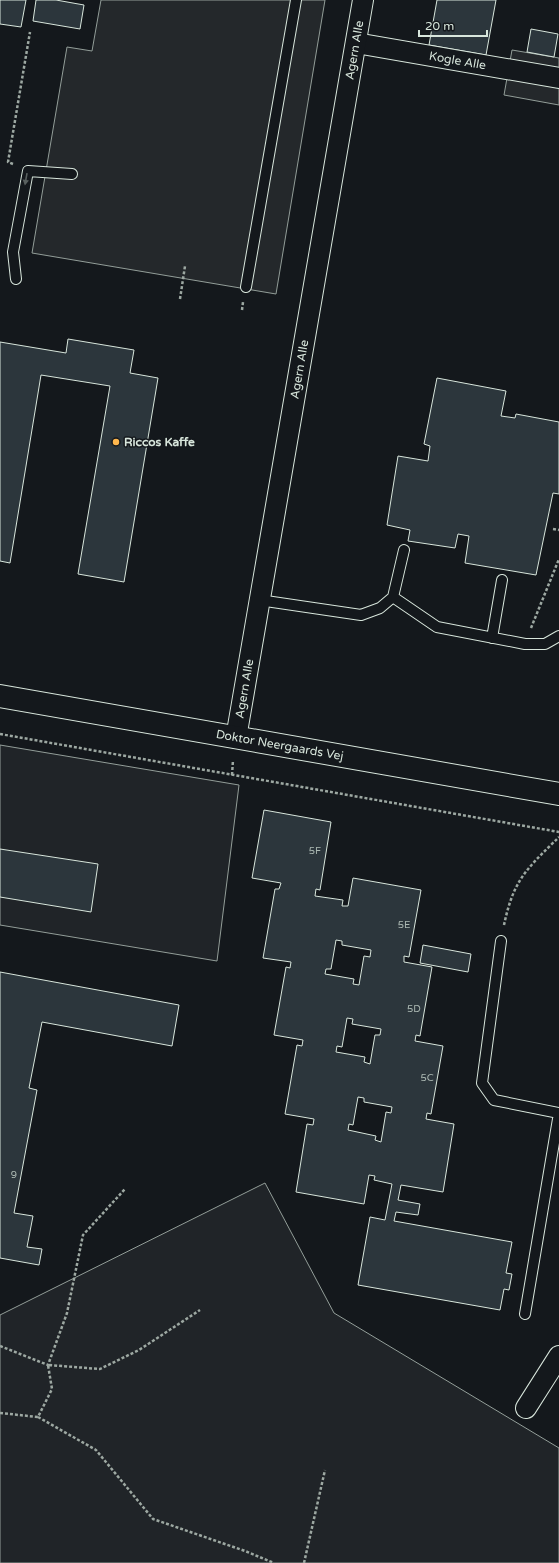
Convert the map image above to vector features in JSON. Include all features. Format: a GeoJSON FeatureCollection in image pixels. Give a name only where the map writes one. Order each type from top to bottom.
{"type":"FeatureCollection","features":[{"type":"Feature","properties":{"kind":"street","name":"Agern Alle"},"geometry":{"type":"LineString","coordinates":[[236,738],[363,0]]}},
{"type":"Feature","properties":{"kind":"street","name":"Kogle Alle"},"geometry":{"type":"LineString","coordinates":[[356,43],[559,78]]}},
{"type":"Feature","properties":{"kind":"street","name":"Doktor Neergaards Vej"},"geometry":{"type":"LineString","coordinates":[[0,696],[559,794]]}},
{"type":"Feature","properties":{"kind":"street"},"geometry":{"type":"LineString","coordinates":[[526,1408],[559,1356]]}},
{"type":"Feature","properties":{"kind":"lane"},"geometry":{"type":"LineString","coordinates":[[246,287],[296,0]]}},
{"type":"Feature","properties":{"kind":"lane"},"geometry":{"type":"LineString","coordinates":[[16,279],[13,252],[28,171],[72,174]]}},
{"type":"Feature","properties":{"kind":"lane"},"geometry":{"type":"LineString","coordinates":[[259,600],[361,615],[380,608],[393,598],[404,550]]}},
{"type":"Feature","properties":{"kind":"lane"},"geometry":{"type":"LineString","coordinates":[[492,638],[502,580]]}},
{"type":"Feature","properties":{"kind":"lane"},"geometry":{"type":"LineString","coordinates":[[393,598],[437,627],[525,644],[544,644],[559,636]]}},
{"type":"Feature","properties":{"kind":"lane"},"geometry":{"type":"LineString","coordinates":[[501,941],[482,1083],[494,1100],[559,1113],[525,1314]]}},
{"type":"Feature","properties":{"kind":"path"},"geometry":{"type":"LineString","coordinates":[[28,171],[8,162],[30,32]]}},
{"type":"Feature","properties":{"kind":"path"},"geometry":{"type":"LineString","coordinates":[[180,299],[185,266]]}},
{"type":"Feature","properties":{"kind":"path"},"geometry":{"type":"LineString","coordinates":[[553,529],[559,530]]}},
{"type":"Feature","properties":{"kind":"path"},"geometry":{"type":"LineString","coordinates":[[525,644],[559,559]]}},
{"type":"Feature","properties":{"kind":"path"},"geometry":{"type":"LineString","coordinates":[[0,734],[559,832]]}},
{"type":"Feature","properties":{"kind":"path"},"geometry":{"type":"LineString","coordinates":[[501,941],[508,910],[518,883],[538,858],[559,837]]}},
{"type":"Feature","properties":{"kind":"path"},"geometry":{"type":"LineString","coordinates":[[38,1417],[52,1390],[48,1365],[66,1313],[83,1235],[125,1189]]}},
{"type":"Feature","properties":{"kind":"path"},"geometry":{"type":"LineString","coordinates":[[0,1346],[48,1365],[100,1370],[139,1350],[200,1310]]}},
{"type":"Feature","properties":{"kind":"path"},"geometry":{"type":"LineString","coordinates":[[0,1413],[38,1417],[96,1450],[153,1519],[245,1551],[274,1563]]}},
{"type":"Feature","properties":{"kind":"path"},"geometry":{"type":"LineString","coordinates":[[304,1563],[325,1470]]}},
{"type":"Feature","properties":{"kind":"shaded area"},"geometry":{"type":"Polygon","coordinates":[[[101,0],[325,0],[276,294],[32,253],[67,47],[92,51],[101,0]]]}},
{"type":"Feature","properties":{"kind":"shaded area"},"geometry":{"type":"Polygon","coordinates":[[[512,50],[559,58],[559,105],[504,95],[512,50]]]}},
{"type":"Feature","properties":{"kind":"shaded area"},"geometry":{"type":"Polygon","coordinates":[[[0,745],[239,785],[217,961],[0,925],[0,745]]]}},
{"type":"Feature","properties":{"kind":"shaded area"},"geometry":{"type":"Polygon","coordinates":[[[265,1183],[334,1313],[559,1448],[559,1563],[0,1563],[0,1315],[265,1183]]]}},
{"type":"Feature","properties":{"kind":"building"},"geometry":{"type":"Polygon","coordinates":[[[0,0],[26,0],[21,27],[0,24],[0,0]]]}},
{"type":"Feature","properties":{"kind":"building"},"geometry":{"type":"Polygon","coordinates":[[[36,0],[56,0],[84,5],[80,29],[33,21],[36,0]]]}},
{"type":"Feature","properties":{"kind":"building"},"geometry":{"type":"Polygon","coordinates":[[[437,0],[496,0],[486,55],[429,45],[437,0]]]}},
{"type":"Feature","properties":{"kind":"building"},"geometry":{"type":"Polygon","coordinates":[[[531,29],[558,34],[554,57],[527,52],[531,29]]]}},
{"type":"Feature","properties":{"kind":"building"},"geometry":{"type":"Polygon","coordinates":[[[68,339],[134,350],[130,373],[158,378],[124,582],[78,574],[110,386],[41,375],[10,563],[0,561],[0,342],[66,353],[68,339]]]}},
{"type":"Feature","properties":{"kind":"building"},"geometry":{"type":"Polygon","coordinates":[[[437,378],[506,391],[501,416],[515,418],[516,414],[559,422],[559,494],[553,493],[536,575],[465,563],[469,536],[458,534],[455,548],[408,541],[410,530],[387,525],[398,456],[428,461],[430,446],[424,444],[437,378]]]}},
{"type":"Feature","properties":{"kind":"building"},"geometry":{"type":"Polygon","coordinates":[[[264,810],[331,822],[320,890],[316,889],[315,896],[343,900],[342,906],[348,906],[353,878],[421,890],[409,957],[404,956],[404,962],[432,967],[420,1036],[416,1035],[415,1041],[443,1046],[431,1114],[427,1113],[426,1119],[454,1124],[443,1192],[401,1185],[398,1200],[420,1204],[418,1215],[396,1212],[394,1221],[512,1242],[506,1273],[512,1274],[509,1290],[504,1289],[500,1310],[358,1285],[370,1217],[385,1220],[392,1184],[374,1180],[375,1176],[369,1175],[364,1204],[296,1192],[307,1124],[313,1125],[314,1119],[285,1114],[297,1045],[302,1046],[303,1040],[274,1035],[286,967],[290,968],[291,962],[263,958],[275,889],[279,889],[281,883],[252,878],[264,810]],[[336,940],[331,969],[326,969],[325,974],[354,979],[353,984],[359,985],[364,956],[370,957],[371,950],[342,945],[342,941],[336,940]],[[347,1018],[342,1047],[337,1046],[336,1052],[365,1057],[364,1062],[370,1064],[375,1035],[380,1035],[381,1029],[352,1024],[353,1019],[347,1018]],[[358,1097],[353,1125],[349,1124],[348,1130],[376,1136],[375,1140],[381,1142],[386,1112],[391,1113],[392,1107],[364,1102],[364,1098],[358,1097]]]}},
{"type":"Feature","properties":{"kind":"building"},"geometry":{"type":"Polygon","coordinates":[[[0,849],[98,864],[91,912],[0,897],[0,849]]]}},
{"type":"Feature","properties":{"kind":"building"},"geometry":{"type":"Polygon","coordinates":[[[423,945],[471,954],[468,972],[420,963],[423,945]]]}},
{"type":"Feature","properties":{"kind":"building"},"geometry":{"type":"Polygon","coordinates":[[[0,972],[179,1005],[172,1046],[42,1022],[29,1088],[37,1090],[14,1213],[33,1216],[27,1247],[42,1249],[39,1265],[0,1258],[0,972]]]}},
{"type":"Feature","properties":{"kind":"place","name":"Riccos Kaffe"},"geometry":{"type":"Point","coordinates":[116,442]}}]}
